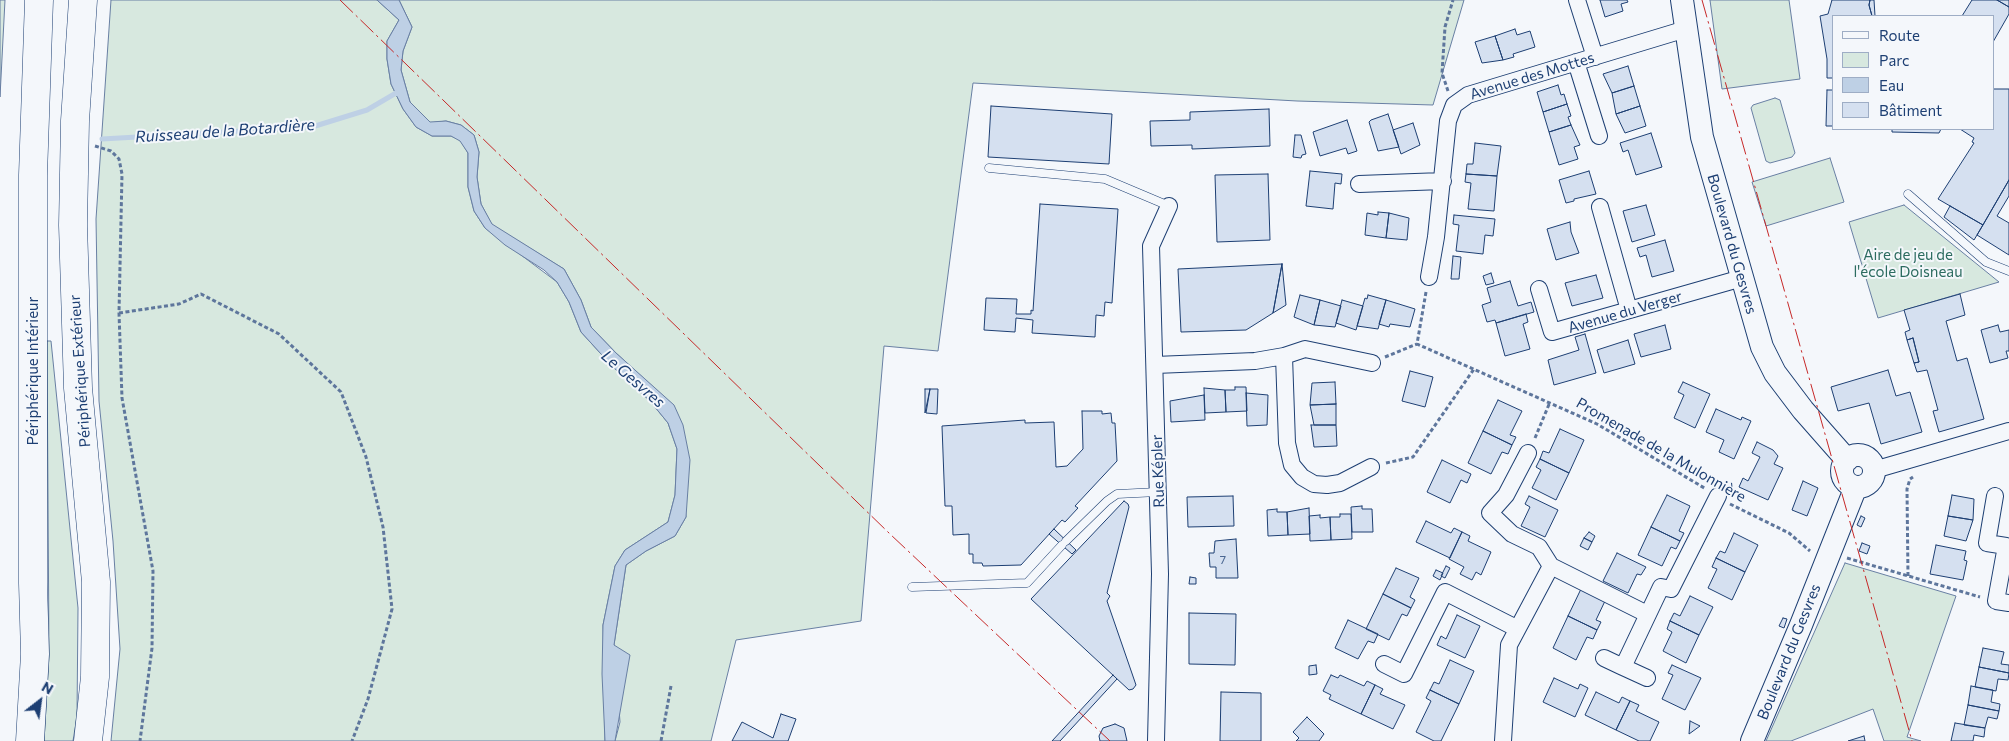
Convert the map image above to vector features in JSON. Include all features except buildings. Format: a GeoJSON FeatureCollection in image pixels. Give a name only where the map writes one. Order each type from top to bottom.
{"type":"FeatureCollection","features":[{"type":"Feature","properties":{"kind":"highway","name":"Périphérique Intérieur"},"geometry":{"type":"LineString","coordinates":[[30,741],[34,692],[33,175],[39,0]]}},
{"type":"Feature","properties":{"kind":"highway","name":"Périphérique Extérieur"},"geometry":{"type":"LineString","coordinates":[[83,0],[75,121],[73,233],[78,388],[96,582],[95,677],[88,741]]}},
{"type":"Feature","properties":{"kind":"highway"},"geometry":{"type":"LineString","coordinates":[[12,741],[17,710],[20,618],[33,583]]}},
{"type":"Feature","properties":{"kind":"street"},"geometry":{"type":"LineString","coordinates":[[1577,0],[1595,57]]}},
{"type":"Feature","properties":{"kind":"street","name":"Boulevard du Gesvres"},"geometry":{"type":"LineString","coordinates":[[1682,0],[1702,138],[1762,347],[1775,373],[1803,410],[1847,460]]}},
{"type":"Feature","properties":{"kind":"street","name":"Avenue des Mottes"},"geometry":{"type":"LineString","coordinates":[[1429,277],[1448,121],[1454,105],[1468,95],[1686,29]]}},
{"type":"Feature","properties":{"kind":"street"},"geometry":{"type":"LineString","coordinates":[[1576,62],[1599,136]]}},
{"type":"Feature","properties":{"kind":"street"},"geometry":{"type":"LineString","coordinates":[[1359,184],[1442,182]]}},
{"type":"Feature","properties":{"kind":"street","name":"Rue Képler"},"geometry":{"type":"LineString","coordinates":[[1156,741],[1160,574],[1151,246],[1169,206]]}},
{"type":"Feature","properties":{"kind":"street"},"geometry":{"type":"LineString","coordinates":[[1600,207],[1628,310]]}},
{"type":"Feature","properties":{"kind":"street","name":"Avenue du Verger"},"geometry":{"type":"LineString","coordinates":[[1539,289],[1552,332],[1742,278]]}},
{"type":"Feature","properties":{"kind":"street"},"geometry":{"type":"LineString","coordinates":[[1155,365],[1255,360],[1284,356],[1305,349],[1372,363]]}},
{"type":"Feature","properties":{"kind":"street"},"geometry":{"type":"LineString","coordinates":[[1284,356],[1287,443],[1292,465],[1302,477],[1314,484],[1327,485],[1340,483],[1372,467]]}},
{"type":"Feature","properties":{"kind":"street"},"geometry":{"type":"LineString","coordinates":[[1874,470],[2009,431]]}},
{"type":"Feature","properties":{"kind":"street"},"geometry":{"type":"LineString","coordinates":[[1528,453],[1506,495],[1490,513],[1512,534],[1539,547],[1551,566],[1648,614]]}},
{"type":"Feature","properties":{"kind":"street"},"geometry":{"type":"LineString","coordinates":[[1857,456],[1865,457],[1872,462],[1874,470],[1870,483],[1862,487],[1851,497],[1843,477],[1843,467],[1847,460],[1857,456]]}},
{"type":"Feature","properties":{"kind":"street"},"geometry":{"type":"LineString","coordinates":[[1623,667],[1661,587],[1671,589],[1718,496]]}},
{"type":"Feature","properties":{"kind":"street"},"geometry":{"type":"LineString","coordinates":[[1995,496],[1987,543],[2008,547],[2002,602]]}},
{"type":"Feature","properties":{"kind":"street","name":"Boulevard du Gesvres"},"geometry":{"type":"LineString","coordinates":[[1752,741],[1851,497]]}},
{"type":"Feature","properties":{"kind":"street"},"geometry":{"type":"LineString","coordinates":[[1503,741],[1509,645],[1516,628],[1551,566]]}},
{"type":"Feature","properties":{"kind":"street"},"geometry":{"type":"LineString","coordinates":[[1384,664],[1404,674],[1444,592],[1516,628]]}},
{"type":"Feature","properties":{"kind":"street"},"geometry":{"type":"LineString","coordinates":[[1604,658],[1647,678]]}},
{"type":"Feature","properties":{"kind":"lane"},"geometry":{"type":"LineString","coordinates":[[988,168],[1105,179],[1169,206]]}},
{"type":"Feature","properties":{"kind":"lane"},"geometry":{"type":"LineString","coordinates":[[1908,194],[1986,262],[2009,271]]}},
{"type":"Feature","properties":{"kind":"lane"},"geometry":{"type":"LineString","coordinates":[[912,587],[1027,583],[1064,543],[1107,501],[1117,494],[1158,492]]}},
{"type":"Feature","properties":{"kind":"path"},"geometry":{"type":"LineString","coordinates":[[1453,0],[1446,27],[1442,73],[1454,105]]}},
{"type":"Feature","properties":{"kind":"path"},"geometry":{"type":"LineString","coordinates":[[94,146],[111,151],[119,159],[122,174],[119,312],[122,398],[153,571],[152,648],[140,741]]}},
{"type":"Feature","properties":{"kind":"path"},"geometry":{"type":"LineString","coordinates":[[1372,363],[1417,344],[1429,277]]}},
{"type":"Feature","properties":{"kind":"path"},"geometry":{"type":"LineString","coordinates":[[119,312],[180,304],[201,294],[279,334],[341,392],[366,456],[383,526],[392,609],[368,698],[352,741]]}},
{"type":"Feature","properties":{"kind":"path","name":"Promenade de la Mulonnière"},"geometry":{"type":"LineString","coordinates":[[1417,344],[1597,424],[1718,496],[1798,538],[1808,548],[1811,555],[1806,568],[1821,573]]}},
{"type":"Feature","properties":{"kind":"path"},"geometry":{"type":"LineString","coordinates":[[1372,467],[1413,456],[1474,369]]}},
{"type":"Feature","properties":{"kind":"path"},"geometry":{"type":"LineString","coordinates":[[1528,453],[1550,402]]}},
{"type":"Feature","properties":{"kind":"path"},"geometry":{"type":"LineString","coordinates":[[1908,576],[1907,488],[1910,478],[1919,475]]}},
{"type":"Feature","properties":{"kind":"path"},"geometry":{"type":"LineString","coordinates":[[1843,556],[2002,602]]}},
{"type":"Feature","properties":{"kind":"path"},"geometry":{"type":"LineString","coordinates":[[661,741],[671,686]]}},
{"type":"Feature","properties":{"kind":"green space"},"geometry":{"type":"Polygon","coordinates":[[[0,0],[5,0],[0,97],[0,0]]]}},
{"type":"Feature","properties":{"kind":"green space"},"geometry":{"type":"Polygon","coordinates":[[[111,0],[377,0],[399,20],[387,41],[387,59],[391,84],[403,109],[416,127],[432,136],[451,136],[460,140],[468,153],[468,187],[474,211],[485,228],[557,282],[569,302],[581,332],[612,366],[650,401],[668,423],[677,449],[675,495],[668,522],[625,550],[615,566],[603,625],[605,741],[111,741],[120,649],[113,541],[99,401],[96,219],[111,0]]]}},
{"type":"Feature","properties":{"kind":"green space"},"geometry":{"type":"Polygon","coordinates":[[[399,0],[1464,0],[1433,105],[1297,101],[973,83],[938,351],[884,346],[861,621],[736,640],[711,741],[615,741],[620,722],[614,645],[626,565],[646,551],[675,536],[686,517],[674,406],[616,353],[591,327],[581,300],[564,269],[492,225],[481,204],[477,177],[479,152],[474,135],[461,125],[446,121],[430,123],[410,102],[401,70],[403,51],[412,27],[399,0]]]}},
{"type":"Feature","properties":{"kind":"green space"},"geometry":{"type":"Polygon","coordinates":[[[1710,0],[1789,0],[1800,79],[1722,89],[1710,0]]]}},
{"type":"Feature","properties":{"kind":"green space"},"geometry":{"type":"Polygon","coordinates":[[[1775,98],[1780,100],[1795,153],[1792,157],[1770,163],[1766,161],[1751,108],[1753,105],[1775,98]]]}},
{"type":"Feature","properties":{"kind":"green space"},"geometry":{"type":"Polygon","coordinates":[[[1830,158],[1844,202],[1766,226],[1752,182],[1830,158]]]}},
{"type":"Feature","properties":{"kind":"green space","name":"Aire de jeu de l'école Doisneau"},"geometry":{"type":"Polygon","coordinates":[[[1904,205],[1999,282],[1878,318],[1849,222],[1904,205]]]}},
{"type":"Feature","properties":{"kind":"green space"},"geometry":{"type":"Polygon","coordinates":[[[47,341],[51,341],[78,608],[77,716],[73,741],[44,741],[49,656],[47,341]]]}},
{"type":"Feature","properties":{"kind":"green space"},"geometry":{"type":"Polygon","coordinates":[[[1845,563],[1956,596],[1907,737],[1921,741],[1884,741],[1873,709],[1791,741],[1766,741],[1845,563]]]}},
{"type":"Feature","properties":{"kind":"water","name":"Le Gesvres"},"geometry":{"type":"Polygon","coordinates":[[[377,0],[399,0],[412,27],[403,51],[401,70],[410,102],[430,122],[446,121],[461,125],[474,135],[479,152],[477,177],[481,204],[492,224],[564,269],[581,300],[591,327],[616,353],[674,405],[683,425],[690,460],[686,517],[675,536],[646,551],[626,565],[614,645],[630,655],[615,741],[605,741],[602,674],[603,625],[615,566],[625,550],[668,522],[675,495],[677,449],[668,423],[650,401],[612,366],[581,332],[569,302],[557,282],[544,270],[505,245],[485,228],[474,211],[468,187],[468,153],[460,141],[451,136],[432,136],[416,127],[403,109],[391,84],[387,59],[387,41],[399,20],[377,0]]]}},
{"type":"Feature","properties":{"kind":"waterway","name":"Ruisseau de la Botardière"},"geometry":{"type":"LineString","coordinates":[[102,139],[312,127],[367,110],[396,93],[401,95]]}},
{"type":"Feature","properties":{"kind":"power"},"geometry":{"type":"LineString","coordinates":[[340,0],[890,534],[1110,741]]}},
{"type":"Feature","properties":{"kind":"power"},"geometry":{"type":"LineString","coordinates":[[1702,0],[1912,741]]}}]}
